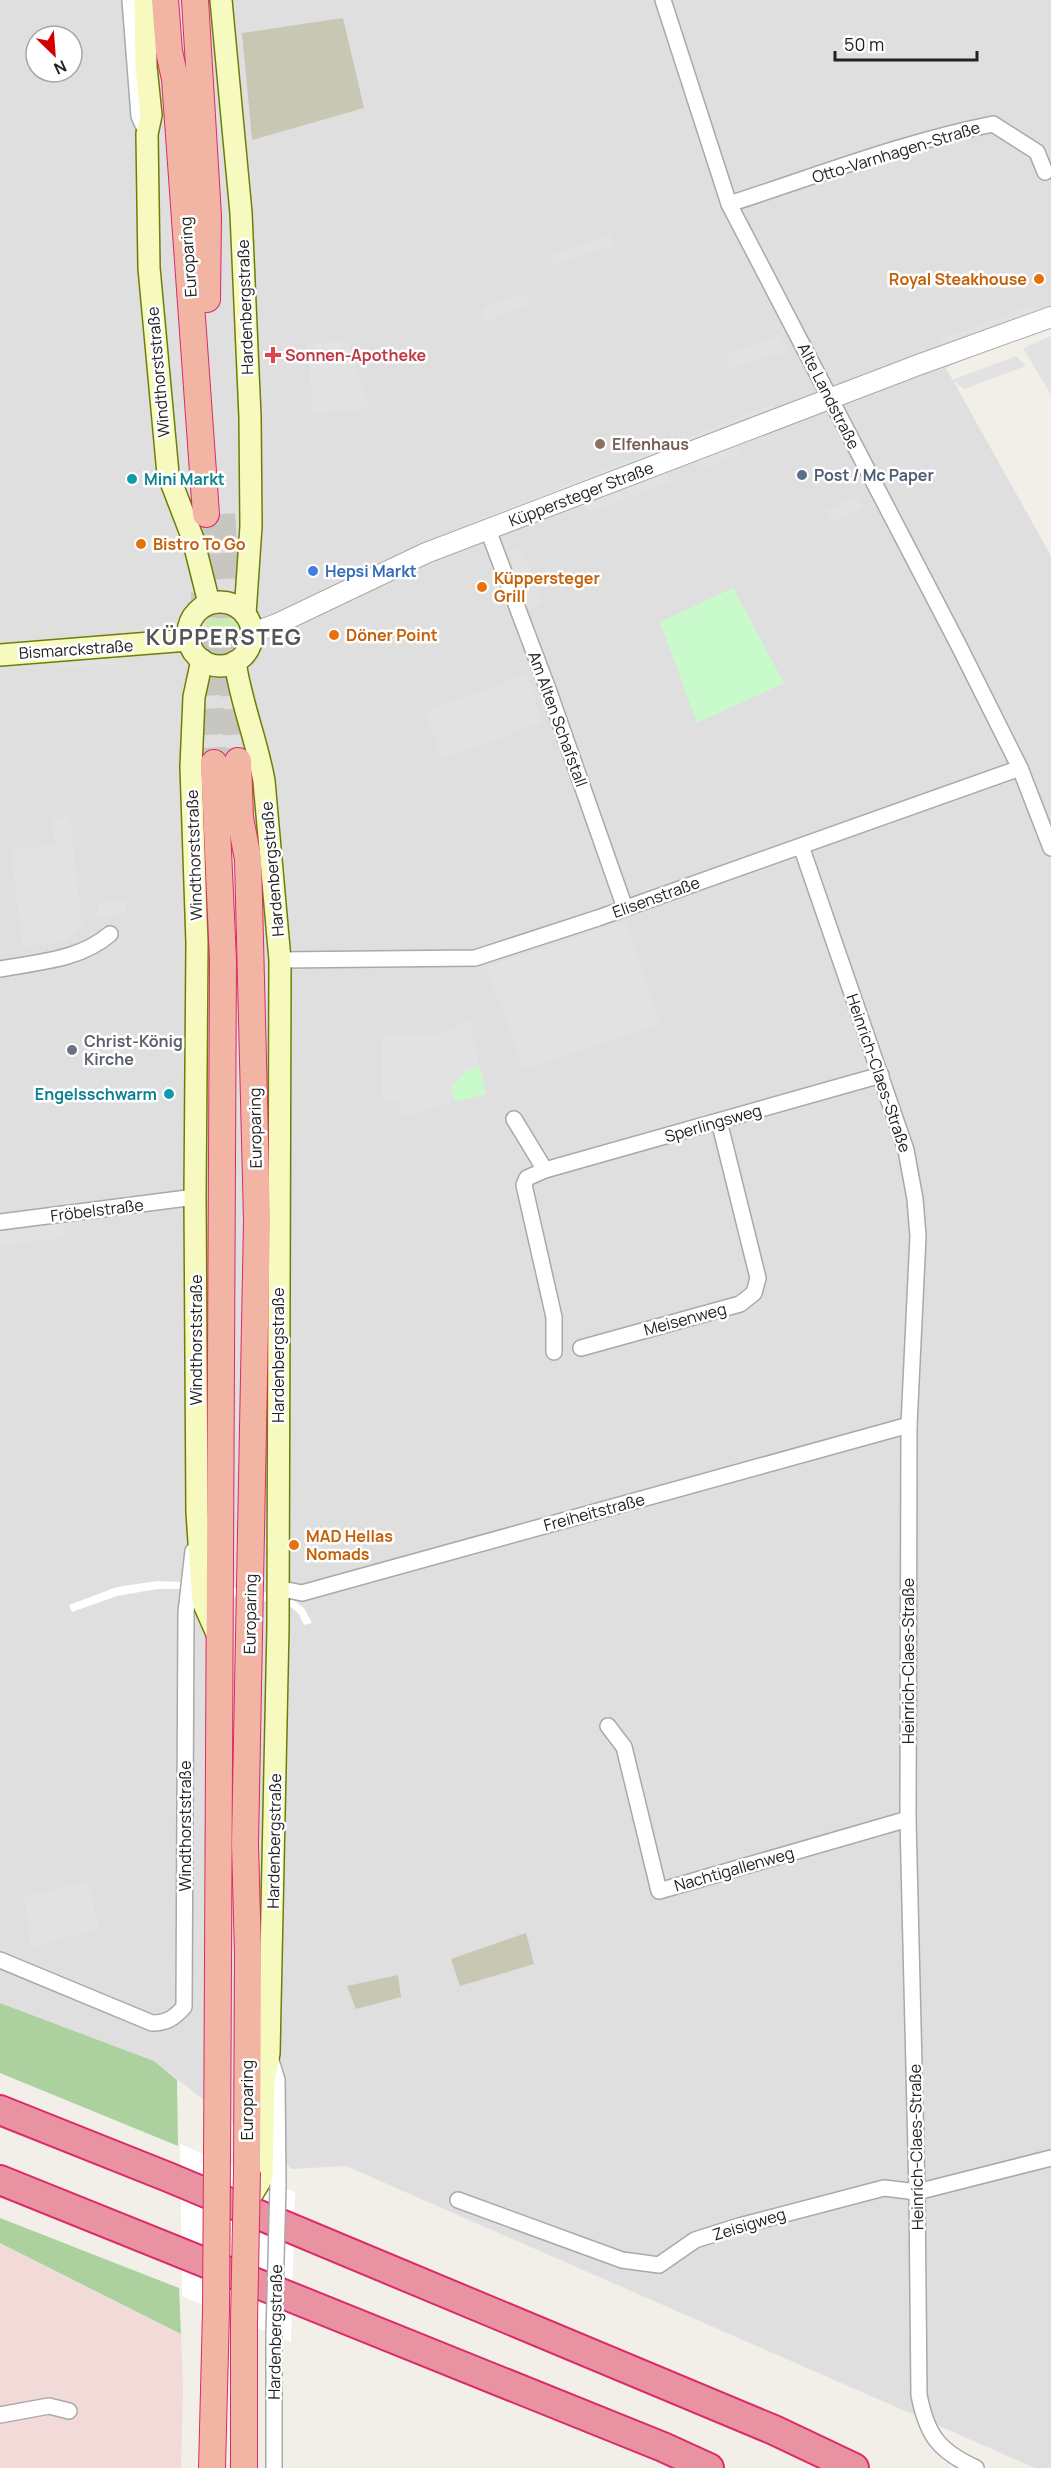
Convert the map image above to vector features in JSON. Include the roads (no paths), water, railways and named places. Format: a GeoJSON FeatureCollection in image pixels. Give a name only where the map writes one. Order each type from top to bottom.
{"type":"FeatureCollection","features":[{"type":"Feature","properties":{"kind":"highway","name":"Europaring"},"geometry":{"type":"LineString","coordinates":[[165,0],[169,51],[175,79],[214,514],[206,280],[208,216],[195,0]]}},
{"type":"Feature","properties":{"kind":"highway","name":"Europaring"},"geometry":{"type":"LineString","coordinates":[[212,2468],[216,2311],[226,762],[248,859],[257,1221],[245,1845],[248,1953],[262,2178],[246,2204],[244,2468]]}},
{"type":"Feature","properties":{"kind":"highway"},"geometry":{"type":"LineString","coordinates":[[0,2110],[168,2177],[752,2421],[854,2468]]}},
{"type":"Feature","properties":{"kind":"highway"},"geometry":{"type":"LineString","coordinates":[[0,2180],[663,2447],[709,2468]]}},
{"type":"Feature","properties":{"kind":"main road","name":"Windthorststraße"},"geometry":{"type":"LineString","coordinates":[[145,0],[146,67],[151,115],[147,134],[149,268],[168,474],[193,539],[209,603]]}},
{"type":"Feature","properties":{"kind":"main road","name":"Hardenbergstraße"},"geometry":{"type":"LineString","coordinates":[[221,0],[241,213],[250,417],[249,623]]}},
{"type":"Feature","properties":{"kind":"main road"},"geometry":{"type":"LineString","coordinates":[[209,603],[227,603],[249,623],[249,647],[235,662],[220,666],[202,660],[194,653],[188,640],[188,630],[193,616],[209,603]]}},
{"type":"Feature","properties":{"kind":"main road","name":"Bismarckstraße"},"geometry":{"type":"LineString","coordinates":[[0,655],[188,640]]}},
{"type":"Feature","properties":{"kind":"main road","name":"Windthorststraße"},"geometry":{"type":"LineString","coordinates":[[197,1512],[195,1197],[197,944],[191,767],[194,697],[202,660]]}},
{"type":"Feature","properties":{"kind":"main road","name":"Hardenbergstraße"},"geometry":{"type":"LineString","coordinates":[[235,662],[239,692],[260,754],[280,960],[277,1588],[269,2053],[264,2080],[262,2178]]}},
{"type":"Feature","properties":{"kind":"main road"},"geometry":{"type":"LineString","coordinates":[[197,1512],[203,1602],[221,1640]]}},
{"type":"Feature","properties":{"kind":"street","name":"Windthorststraße"},"geometry":{"type":"LineString","coordinates":[[130,0],[139,116],[147,134]]}},
{"type":"Feature","properties":{"kind":"street","name":"Alte Landstraße"},"geometry":{"type":"LineString","coordinates":[[663,0],[729,204],[953,634],[1020,768],[1051,848]]}},
{"type":"Feature","properties":{"kind":"street","name":"Otto-Varnhagen-Straße"},"geometry":{"type":"LineString","coordinates":[[729,204],[902,148],[963,130],[993,124],[1037,152],[1045,172]]}},
{"type":"Feature","properties":{"kind":"street","name":"Küppersteger Straße"},"geometry":{"type":"LineString","coordinates":[[249,623],[277,624],[426,554],[1051,316]]}},
{"type":"Feature","properties":{"kind":"street","name":"Am Alten Schafstall"},"geometry":{"type":"LineString","coordinates":[[488,530],[538,662],[625,908]]}},
{"type":"Feature","properties":{"kind":"street","name":"Elisenstraße"},"geometry":{"type":"LineString","coordinates":[[280,960],[475,958],[625,908],[1020,768]]}},
{"type":"Feature","properties":{"kind":"street","name":"Heinrich-Claes-Straße"},"geometry":{"type":"LineString","coordinates":[[801,846],[906,1150],[915,1199],[918,1236],[909,1425],[908,1819],[917,2192],[919,2395],[924,2420],[936,2442],[954,2458],[976,2468]]}},
{"type":"Feature","properties":{"kind":"street"},"geometry":{"type":"LineString","coordinates":[[0,969],[78,954],[97,945],[110,934]]}},
{"type":"Feature","properties":{"kind":"street","name":"Sperlingsweg"},"geometry":{"type":"LineString","coordinates":[[554,1352],[554,1317],[524,1185],[527,1178],[545,1170],[880,1075]]}},
{"type":"Feature","properties":{"kind":"street"},"geometry":{"type":"LineString","coordinates":[[514,1119],[545,1170]]}},
{"type":"Feature","properties":{"kind":"street","name":"Meisenweg"},"geometry":{"type":"LineString","coordinates":[[581,1348],[740,1304],[754,1293],[758,1278],[719,1121]]}},
{"type":"Feature","properties":{"kind":"street","name":"Fröbelstraße"},"geometry":{"type":"LineString","coordinates":[[0,1222],[195,1197]]}},
{"type":"Feature","properties":{"kind":"street","name":"Freiheitstraße"},"geometry":{"type":"LineString","coordinates":[[277,1588],[302,1593],[909,1425]]}},
{"type":"Feature","properties":{"kind":"street","name":"Windthorststraße"},"geometry":{"type":"LineString","coordinates":[[0,1960],[152,2023],[162,2023],[174,2018],[184,2007],[186,1612],[197,1512]]}},
{"type":"Feature","properties":{"kind":"street","name":"Nachtigallenweg"},"geometry":{"type":"LineString","coordinates":[[608,1726],[624,1747],[659,1891],[908,1819]]}},
{"type":"Feature","properties":{"kind":"street","name":"Zeisigweg"},"geometry":{"type":"LineString","coordinates":[[458,2200],[622,2260],[659,2265],[694,2241],[739,2226],[884,2188],[917,2192],[1051,2158]]}},
{"type":"Feature","properties":{"kind":"street","name":"Hardenbergstraße"},"geometry":{"type":"LineString","coordinates":[[262,2178],[274,2335],[274,2468]]}},
{"type":"Feature","properties":{"kind":"street"},"geometry":{"type":"LineString","coordinates":[[0,2415],[49,2406],[69,2411]]}},
{"type":"Feature","properties":{"kind":"tunnel"},"geometry":{"type":"LineString","coordinates":[[206,514],[202,560],[214,763]]}},
{"type":"Feature","properties":{"kind":"tunnel"},"geometry":{"type":"LineString","coordinates":[[222,514],[238,761]]}},
{"type":"Feature","properties":{"kind":"place","name":"Royal Steakhouse"},"geometry":{"type":"Point","coordinates":[1039,279]}},
{"type":"Feature","properties":{"kind":"place","name":"Sonnen-Apotheke"},"geometry":{"type":"Point","coordinates":[273,355]}},
{"type":"Feature","properties":{"kind":"place","name":"Elfenhaus"},"geometry":{"type":"Point","coordinates":[600,444]}},
{"type":"Feature","properties":{"kind":"place","name":"Post / Mc Paper"},"geometry":{"type":"Point","coordinates":[802,475]}},
{"type":"Feature","properties":{"kind":"place","name":"Mini Markt"},"geometry":{"type":"Point","coordinates":[132,479]}},
{"type":"Feature","properties":{"kind":"place","name":"Bistro To Go"},"geometry":{"type":"Point","coordinates":[141,544]}},
{"type":"Feature","properties":{"kind":"place","name":"Hepsi Markt"},"geometry":{"type":"Point","coordinates":[313,571]}},
{"type":"Feature","properties":{"kind":"place","name":"Küppersteger Grill"},"geometry":{"type":"Point","coordinates":[482,587]}},
{"type":"Feature","properties":{"kind":"place","name":"Döner Point"},"geometry":{"type":"Point","coordinates":[334,635]}},
{"type":"Feature","properties":{"kind":"place","name":"Christ-König Kirche"},"geometry":{"type":"Point","coordinates":[72,1050]}},
{"type":"Feature","properties":{"kind":"place","name":"Engelsschwarm"},"geometry":{"type":"Point","coordinates":[169,1094]}},
{"type":"Feature","properties":{"kind":"place","name":"MAD Hellas Nomads"},"geometry":{"type":"Point","coordinates":[294,1545]}},
{"type":"Feature","properties":{"kind":"district","name":"KÜPPERSTEG"},"geometry":{"type":"Point","coordinates":[224,637]}}]}
